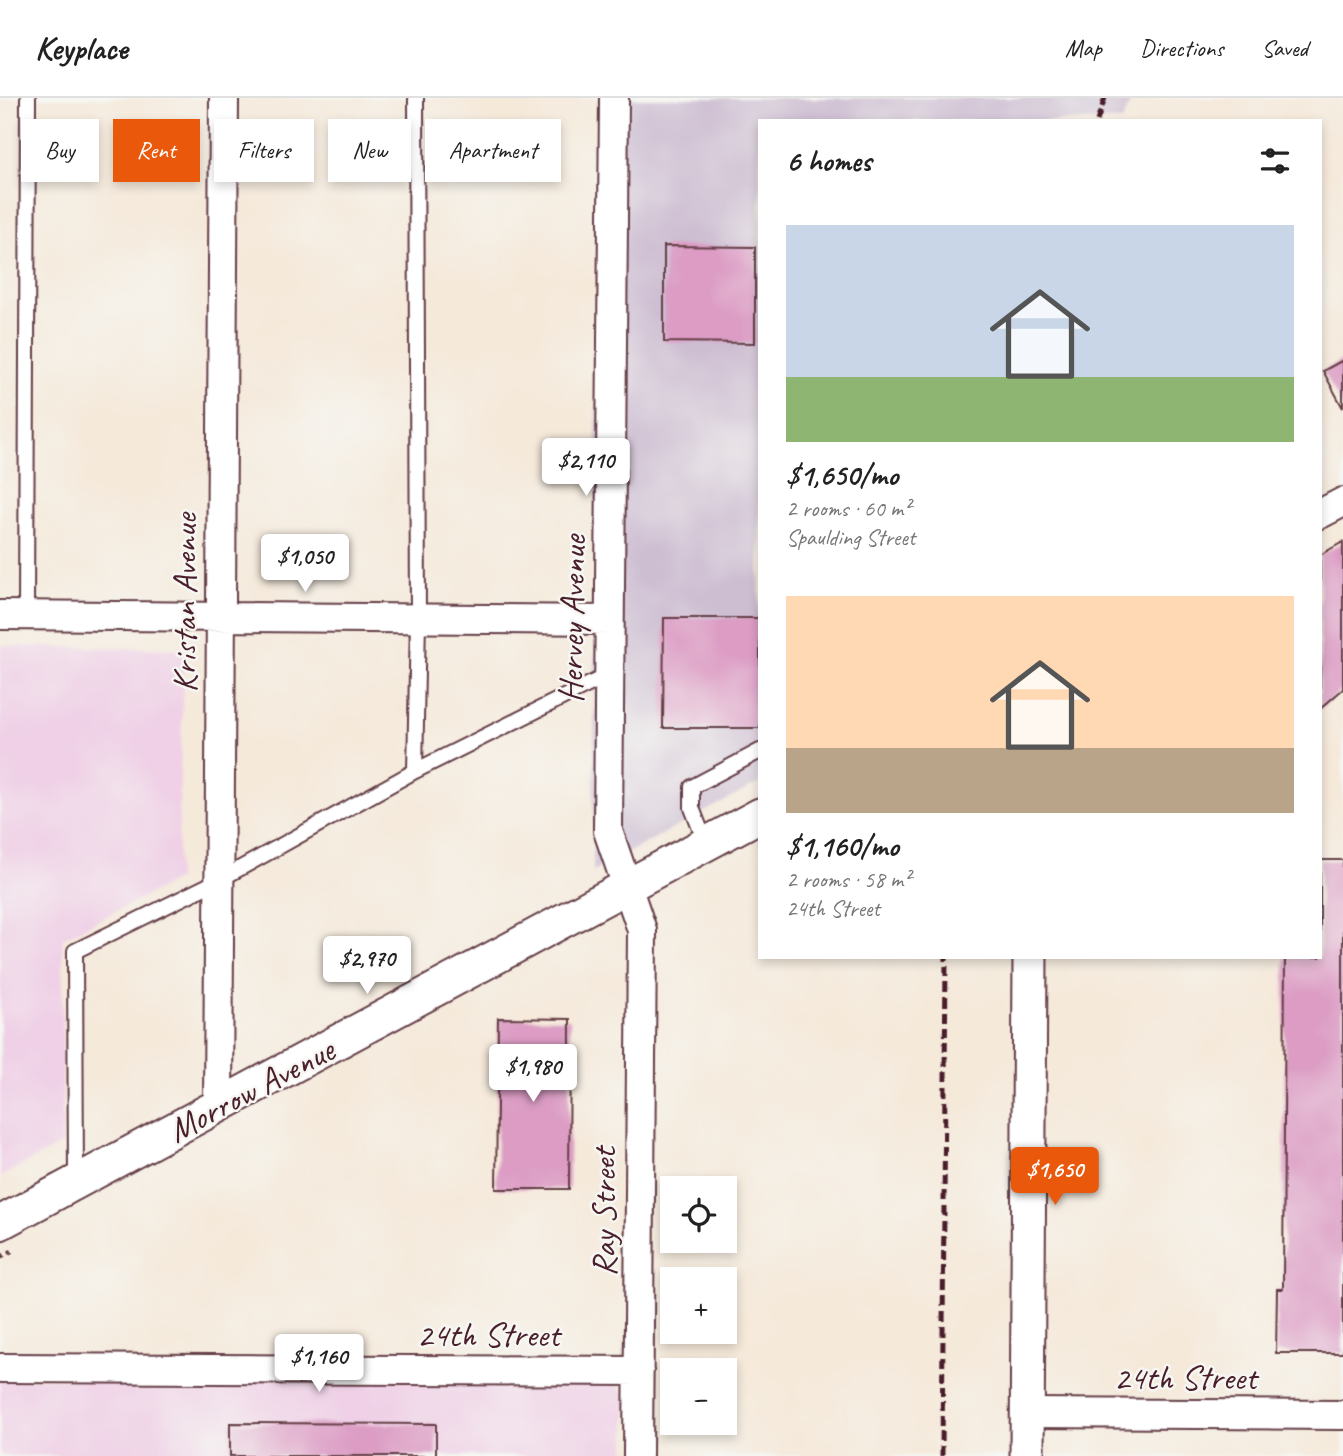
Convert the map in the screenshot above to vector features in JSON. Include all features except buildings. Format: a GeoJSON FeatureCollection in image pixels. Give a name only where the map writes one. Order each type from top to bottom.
{"type":"FeatureCollection","features":[{"type":"Feature","properties":{"kind":"street","name":"Kristan Avenue"},"geometry":{"type":"LineString","coordinates":[[218,1108],[224,98]]}},
{"type":"Feature","properties":{"kind":"street","name":"Hervey Avenue"},"geometry":{"type":"LineString","coordinates":[[614,98],[608,831],[627,886]]}},
{"type":"Feature","properties":{"kind":"street"},"geometry":{"type":"LineString","coordinates":[[1322,513],[1343,502]]}},
{"type":"Feature","properties":{"kind":"street"},"geometry":{"type":"LineString","coordinates":[[13,615],[609,620]]}},
{"type":"Feature","properties":{"kind":"street","name":"Morrow Avenue"},"geometry":{"type":"LineString","coordinates":[[0,1223],[758,816]]}},
{"type":"Feature","properties":{"kind":"street","name":"Ray Street"},"geometry":{"type":"LineString","coordinates":[[627,886],[642,930],[638,1456]]}},
{"type":"Feature","properties":{"kind":"street"},"geometry":{"type":"LineString","coordinates":[[1027,1456],[1030,959]]}},
{"type":"Feature","properties":{"kind":"street","name":"24th Street"},"geometry":{"type":"LineString","coordinates":[[0,1368],[639,1371]]}},
{"type":"Feature","properties":{"kind":"street","name":"24th Street"},"geometry":{"type":"LineString","coordinates":[[1028,1413],[1343,1415]]}},
{"type":"Feature","properties":{"kind":"lane"},"geometry":{"type":"LineString","coordinates":[[13,615],[27,98]]}},
{"type":"Feature","properties":{"kind":"lane"},"geometry":{"type":"LineString","coordinates":[[415,771],[418,619],[416,98]]}},
{"type":"Feature","properties":{"kind":"lane"},"geometry":{"type":"LineString","coordinates":[[76,1183],[75,951],[219,880],[415,771],[608,675]]}},
{"type":"Feature","properties":{"kind":"lane"},"geometry":{"type":"LineString","coordinates":[[706,844],[692,808],[692,787],[758,752]]}},
{"type":"Feature","properties":{"kind":"shaded area"},"geometry":{"type":"Polygon","coordinates":[[[599,98],[1132,98],[1123,119],[758,119],[758,784],[593,871],[599,98]]]}},
{"type":"Feature","properties":{"kind":"shaded area"},"geometry":{"type":"Polygon","coordinates":[[[0,646],[184,649],[177,880],[63,938],[62,1144],[0,1177],[0,646]]]}},
{"type":"Feature","properties":{"kind":"shaded area"},"geometry":{"type":"Polygon","coordinates":[[[0,1378],[608,1381],[620,1387],[626,1396],[626,1456],[0,1456],[0,1378]]]}},
{"type":"Feature","properties":{"kind":"railway"},"geometry":{"type":"LineString","coordinates":[[1098,119],[1105,98]]}},
{"type":"Feature","properties":{"kind":"railway"},"geometry":{"type":"LineString","coordinates":[[942,1456],[946,959]]}}]}
